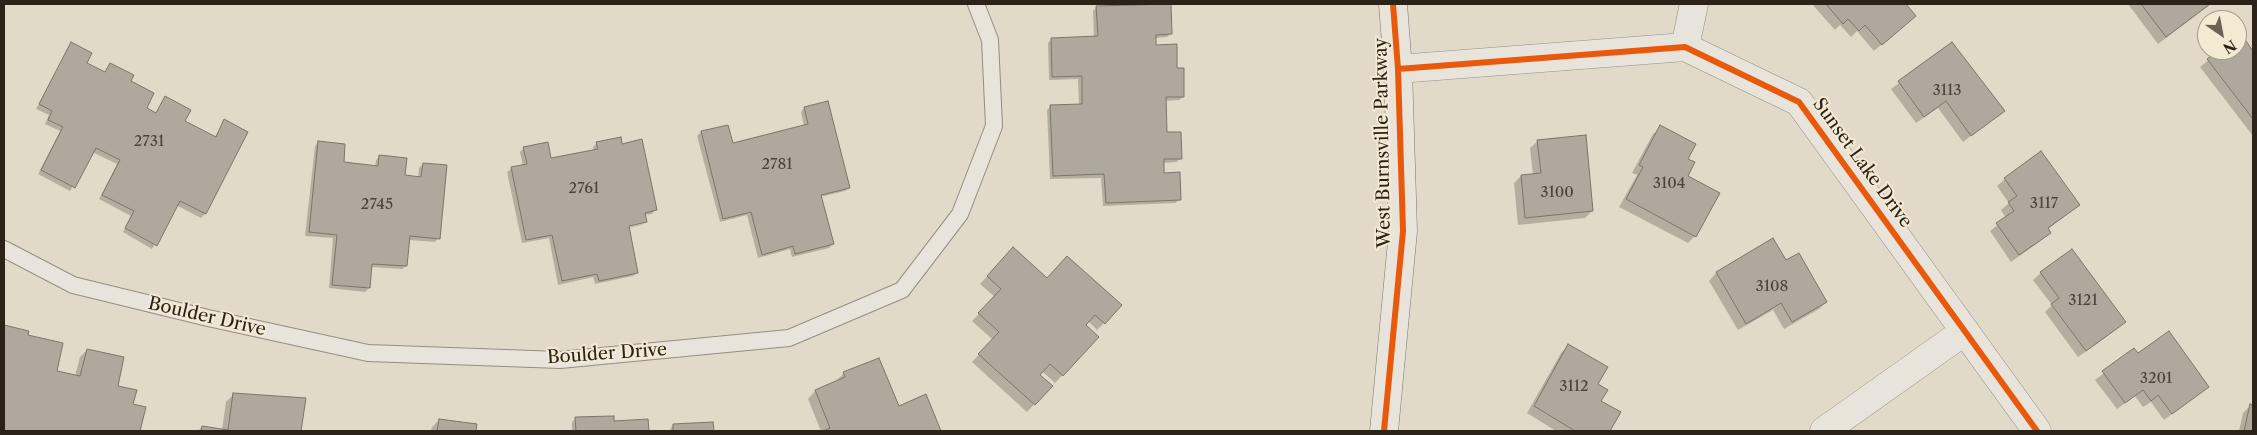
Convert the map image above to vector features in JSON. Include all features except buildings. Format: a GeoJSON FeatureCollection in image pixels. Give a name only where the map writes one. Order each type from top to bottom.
{"type":"FeatureCollection","features":[{"type":"Feature","properties":{"kind":"street","name":"West Burnsville Parkway"},"geometry":{"type":"LineString","coordinates":[[1384,431],[1403,231],[1398,69],[1393,4]]}},
{"type":"Feature","properties":{"kind":"street"},"geometry":{"type":"LineString","coordinates":[[1685,48],[1694,4]]}},
{"type":"Feature","properties":{"kind":"street","name":"Sunset Lake Drive"},"geometry":{"type":"LineString","coordinates":[[1398,69],[1685,48],[1799,102],[2037,431]]}},
{"type":"Feature","properties":{"kind":"street"},"geometry":{"type":"LineString","coordinates":[[1824,431],[1965,331]]}},
{"type":"Feature","properties":{"kind":"lane","name":"Boulder Drive"},"geometry":{"type":"LineString","coordinates":[[4,250],[73,285],[208,318],[368,353],[560,360],[789,338],[902,290],[960,214],[994,126],[990,40],[976,4]]}},
{"type":"Feature","properties":{"kind":"cycle path"},"geometry":{"type":"LineString","coordinates":[[1384,431],[1403,231],[1398,69],[1393,4]]}},
{"type":"Feature","properties":{"kind":"cycle path"},"geometry":{"type":"LineString","coordinates":[[1398,69],[1685,47],[1799,102],[2037,431]]}}]}
